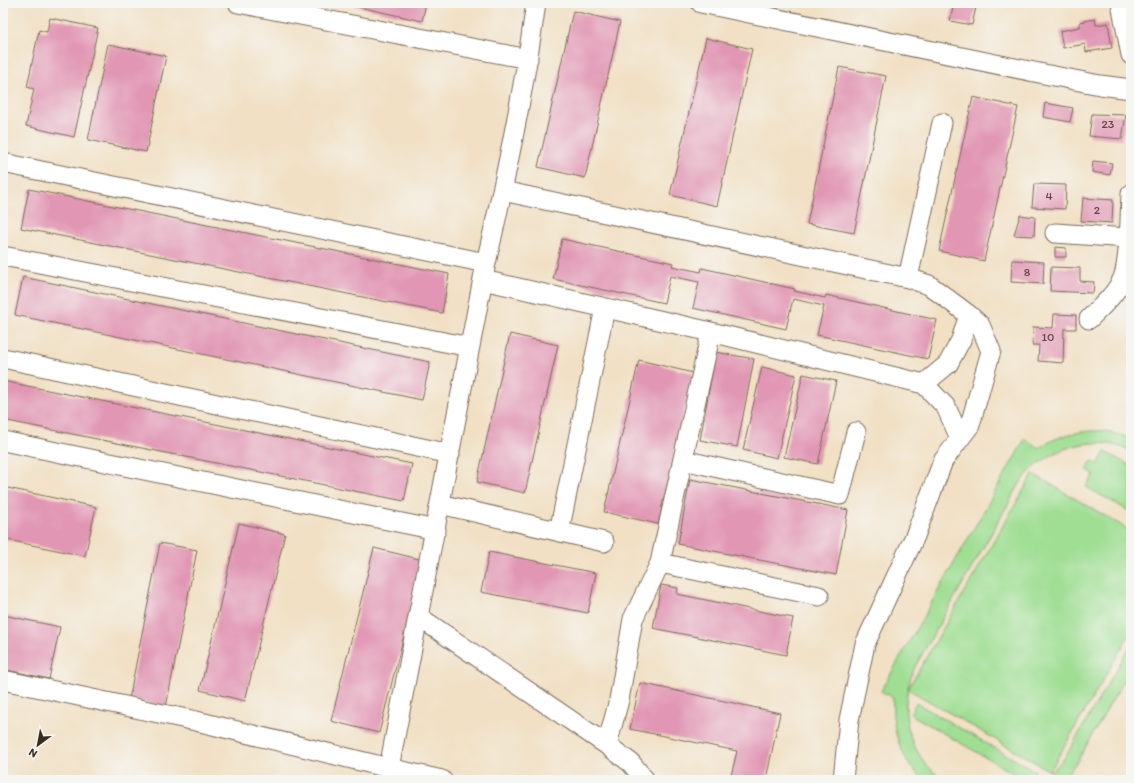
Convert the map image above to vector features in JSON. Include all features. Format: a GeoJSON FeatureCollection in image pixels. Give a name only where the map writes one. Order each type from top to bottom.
{"type":"FeatureCollection","features":[{"type":"Feature","properties":{"kind":"street"},"geometry":{"type":"LineString","coordinates":[[238,3],[528,60]]}},
{"type":"Feature","properties":{"kind":"street"},"geometry":{"type":"LineString","coordinates":[[389,768],[470,347],[503,191],[528,60],[536,3]]}},
{"type":"Feature","properties":{"kind":"street"},"geometry":{"type":"LineString","coordinates":[[701,3],[1044,74],[1100,85],[1131,89]]}},
{"type":"Feature","properties":{"kind":"street"},"geometry":{"type":"LineString","coordinates":[[1121,3],[1131,55]]}},
{"type":"Feature","properties":{"kind":"street"},"geometry":{"type":"LineString","coordinates":[[908,278],[942,123]]}},
{"type":"Feature","properties":{"kind":"street"},"geometry":{"type":"LineString","coordinates":[[4,165],[485,272],[605,308],[711,332],[924,384],[946,407],[960,438]]}},
{"type":"Feature","properties":{"kind":"street"},"geometry":{"type":"LineString","coordinates":[[503,191],[908,278],[929,285],[980,325],[991,351],[970,425],[943,461],[915,536],[865,644],[849,720],[843,780]]}},
{"type":"Feature","properties":{"kind":"street"},"geometry":{"type":"LineString","coordinates":[[1089,319],[1106,302],[1123,278],[1131,194]]}},
{"type":"Feature","properties":{"kind":"street"},"geometry":{"type":"LineString","coordinates":[[1055,233],[1128,238]]}},
{"type":"Feature","properties":{"kind":"street"},"geometry":{"type":"LineString","coordinates":[[3,256],[470,347]]}},
{"type":"Feature","properties":{"kind":"street"},"geometry":{"type":"LineString","coordinates":[[560,532],[605,308]]}},
{"type":"Feature","properties":{"kind":"street"},"geometry":{"type":"LineString","coordinates":[[924,384],[948,364],[962,340],[969,315]]}},
{"type":"Feature","properties":{"kind":"street"},"geometry":{"type":"LineString","coordinates":[[607,745],[619,700],[633,618],[660,563],[711,332]]}},
{"type":"Feature","properties":{"kind":"street"},"geometry":{"type":"LineString","coordinates":[[3,358],[450,454]]}},
{"type":"Feature","properties":{"kind":"street"},"geometry":{"type":"LineString","coordinates":[[682,460],[840,495],[856,432]]}},
{"type":"Feature","properties":{"kind":"street"},"geometry":{"type":"LineString","coordinates":[[3,441],[436,530]]}},
{"type":"Feature","properties":{"kind":"street"},"geometry":{"type":"LineString","coordinates":[[440,504],[604,542]]}},
{"type":"Feature","properties":{"kind":"street"},"geometry":{"type":"LineString","coordinates":[[660,563],[820,596]]}},
{"type":"Feature","properties":{"kind":"street"},"geometry":{"type":"LineString","coordinates":[[419,617],[607,745],[631,763],[645,780]]}},
{"type":"Feature","properties":{"kind":"street"},"geometry":{"type":"LineString","coordinates":[[3,680],[196,721],[442,780]]}},
{"type":"Feature","properties":{"kind":"green space"},"geometry":{"type":"Polygon","coordinates":[[[1088,431],[1106,431],[1131,438],[1131,451],[1101,443],[1071,447],[1057,452],[1044,460],[1022,480],[916,665],[910,681],[907,696],[906,712],[908,728],[913,743],[920,756],[930,769],[943,780],[923,780],[908,762],[903,753],[894,721],[893,698],[881,691],[1025,439],[1039,448],[1063,436],[1088,431]]]}},
{"type":"Feature","properties":{"kind":"green space"},"geometry":{"type":"Polygon","coordinates":[[[1105,452],[1131,466],[1131,512],[1086,487],[1094,474],[1086,469],[1092,461],[1098,464],[1105,452]]]}},
{"type":"Feature","properties":{"kind":"green space"},"geometry":{"type":"Polygon","coordinates":[[[1033,474],[1131,531],[1131,632],[1050,771],[908,689],[1033,474]]]}},
{"type":"Feature","properties":{"kind":"green space"},"geometry":{"type":"Polygon","coordinates":[[[1131,644],[1131,668],[1078,760],[1062,780],[1042,780],[1053,771],[1066,756],[1131,644]]]}},
{"type":"Feature","properties":{"kind":"green space"},"geometry":{"type":"Polygon","coordinates":[[[916,703],[1035,771],[1030,780],[1025,780],[910,714],[916,703]]]}},
{"type":"Feature","properties":{"kind":"building"},"geometry":{"type":"Polygon","coordinates":[[[341,3],[426,3],[422,21],[341,3]]]}},
{"type":"Feature","properties":{"kind":"building"},"geometry":{"type":"Polygon","coordinates":[[[954,3],[977,3],[972,25],[950,21],[954,3]]]}},
{"type":"Feature","properties":{"kind":"building"},"geometry":{"type":"Polygon","coordinates":[[[573,11],[620,22],[585,178],[538,167],[573,11]]]}},
{"type":"Feature","properties":{"kind":"building"},"geometry":{"type":"Polygon","coordinates":[[[50,18],[98,28],[74,137],[26,126],[34,89],[27,87],[39,30],[47,32],[50,18]]]}},
{"type":"Feature","properties":{"kind":"building"},"geometry":{"type":"Polygon","coordinates":[[[1095,19],[1096,25],[1108,23],[1112,48],[1086,52],[1085,44],[1063,48],[1060,31],[1080,27],[1080,22],[1095,19]]]}},
{"type":"Feature","properties":{"kind":"building"},"geometry":{"type":"Polygon","coordinates":[[[706,38],[752,49],[717,206],[670,195],[706,38]]]}},
{"type":"Feature","properties":{"kind":"building"},"geometry":{"type":"Polygon","coordinates":[[[108,44],[166,56],[146,152],[88,140],[108,44]]]}},
{"type":"Feature","properties":{"kind":"building"},"geometry":{"type":"Polygon","coordinates":[[[839,67],[886,76],[854,233],[807,224],[839,67]]]}},
{"type":"Feature","properties":{"kind":"building"},"geometry":{"type":"Polygon","coordinates":[[[973,97],[1018,107],[984,261],[939,251],[973,97]]]}},
{"type":"Feature","properties":{"kind":"building"},"geometry":{"type":"Polygon","coordinates":[[[1045,103],[1073,108],[1070,122],[1043,117],[1045,103]]]}},
{"type":"Feature","properties":{"kind":"building"},"geometry":{"type":"Polygon","coordinates":[[[1092,114],[1126,115],[1122,139],[1089,136],[1092,114]]]}},
{"type":"Feature","properties":{"kind":"building"},"geometry":{"type":"Polygon","coordinates":[[[1093,161],[1112,163],[1110,175],[1092,172],[1093,161]]]}},
{"type":"Feature","properties":{"kind":"building"},"geometry":{"type":"Polygon","coordinates":[[[1034,184],[1066,185],[1065,209],[1032,207],[1034,184]]]}},
{"type":"Feature","properties":{"kind":"building"},"geometry":{"type":"Polygon","coordinates":[[[29,189],[449,274],[442,313],[21,228],[29,189]]]}},
{"type":"Feature","properties":{"kind":"building"},"geometry":{"type":"Polygon","coordinates":[[[1083,198],[1113,200],[1112,223],[1081,221],[1083,198]]]}},
{"type":"Feature","properties":{"kind":"building"},"geometry":{"type":"Polygon","coordinates":[[[1020,215],[1035,217],[1034,236],[1014,235],[1020,215]]]}},
{"type":"Feature","properties":{"kind":"building"},"geometry":{"type":"Polygon","coordinates":[[[562,239],[673,263],[672,266],[701,272],[702,268],[795,289],[794,291],[825,298],[826,295],[937,320],[928,359],[817,335],[824,306],[793,299],[786,329],[693,308],[699,282],[670,276],[664,303],[553,279],[562,239]]]}},
{"type":"Feature","properties":{"kind":"building"},"geometry":{"type":"Polygon","coordinates":[[[1055,247],[1066,248],[1066,257],[1055,257],[1055,247]]]}},
{"type":"Feature","properties":{"kind":"building"},"geometry":{"type":"Polygon","coordinates":[[[1012,260],[1044,262],[1043,284],[1011,282],[1012,260]]]}},
{"type":"Feature","properties":{"kind":"building"},"geometry":{"type":"Polygon","coordinates":[[[1051,267],[1080,268],[1080,281],[1094,282],[1093,293],[1050,291],[1051,267]]]}},
{"type":"Feature","properties":{"kind":"building"},"geometry":{"type":"Polygon","coordinates":[[[23,277],[430,362],[422,400],[15,315],[23,277]]]}},
{"type":"Feature","properties":{"kind":"building"},"geometry":{"type":"Polygon","coordinates":[[[1054,314],[1076,315],[1076,329],[1064,329],[1063,363],[1038,361],[1039,345],[1032,345],[1033,327],[1053,328],[1054,314]]]}},
{"type":"Feature","properties":{"kind":"building"},"geometry":{"type":"Polygon","coordinates":[[[510,334],[558,345],[525,493],[477,482],[510,334]]]}},
{"type":"Feature","properties":{"kind":"building"},"geometry":{"type":"Polygon","coordinates":[[[716,352],[754,359],[737,447],[700,440],[716,352]]]}},
{"type":"Feature","properties":{"kind":"building"},"geometry":{"type":"Polygon","coordinates":[[[639,360],[693,373],[658,524],[604,512],[639,360]]]}},
{"type":"Feature","properties":{"kind":"building"},"geometry":{"type":"Polygon","coordinates":[[[762,367],[796,375],[777,458],[743,450],[762,367]]]}},
{"type":"Feature","properties":{"kind":"building"},"geometry":{"type":"Polygon","coordinates":[[[803,374],[836,381],[818,464],[784,457],[803,374]]]}},
{"type":"Feature","properties":{"kind":"building"},"geometry":{"type":"Polygon","coordinates":[[[3,381],[412,464],[404,501],[3,420],[3,381]]]}},
{"type":"Feature","properties":{"kind":"building"},"geometry":{"type":"Polygon","coordinates":[[[690,479],[848,510],[836,575],[678,544],[690,479]]]}},
{"type":"Feature","properties":{"kind":"building"},"geometry":{"type":"Polygon","coordinates":[[[3,487],[96,507],[85,556],[3,539],[3,487]]]}},
{"type":"Feature","properties":{"kind":"building"},"geometry":{"type":"Polygon","coordinates":[[[239,523],[285,534],[245,701],[200,690],[239,523]]]}},
{"type":"Feature","properties":{"kind":"building"},"geometry":{"type":"Polygon","coordinates":[[[160,543],[197,550],[166,707],[129,699],[160,543]]]}},
{"type":"Feature","properties":{"kind":"building"},"geometry":{"type":"Polygon","coordinates":[[[374,548],[423,560],[379,733],[331,721],[374,548]]]}},
{"type":"Feature","properties":{"kind":"building"},"geometry":{"type":"Polygon","coordinates":[[[489,552],[596,573],[588,613],[481,592],[489,552]]]}},
{"type":"Feature","properties":{"kind":"building"},"geometry":{"type":"Polygon","coordinates":[[[661,585],[678,588],[677,594],[793,618],[786,655],[653,628],[661,585]]]}},
{"type":"Feature","properties":{"kind":"building"},"geometry":{"type":"Polygon","coordinates":[[[3,615],[60,627],[49,679],[3,669],[3,615]]]}},
{"type":"Feature","properties":{"kind":"building"},"geometry":{"type":"Polygon","coordinates":[[[640,683],[780,713],[766,780],[730,780],[737,751],[630,729],[640,683]]]}}]}
